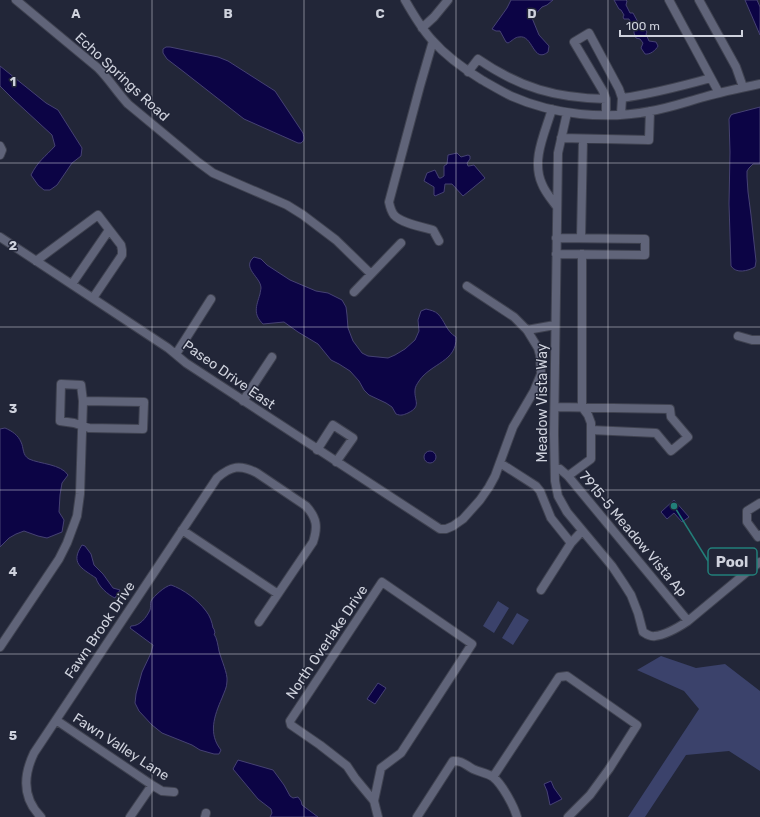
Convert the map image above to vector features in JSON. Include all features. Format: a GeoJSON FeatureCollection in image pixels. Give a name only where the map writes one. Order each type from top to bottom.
{"type":"FeatureCollection","features":[{"type":"Feature","properties":{"kind":"street","name":"Echo Springs Road"},"geometry":{"type":"LineString","coordinates":[[16,0],[98,68],[128,104],[198,162],[213,173],[287,205],[303,215],[336,240],[371,274]]}},
{"type":"Feature","properties":{"kind":"street"},"geometry":{"type":"LineString","coordinates":[[405,0],[422,28],[433,41],[468,72],[511,96],[567,113],[606,115],[650,111],[760,84]]}},
{"type":"Feature","properties":{"kind":"street"},"geometry":{"type":"LineString","coordinates":[[422,28],[434,17],[448,0]]}},
{"type":"Feature","properties":{"kind":"street"},"geometry":{"type":"LineString","coordinates":[[669,0],[719,93]]}},
{"type":"Feature","properties":{"kind":"street"},"geometry":{"type":"LineString","coordinates":[[699,0],[736,67],[743,88]]}},
{"type":"Feature","properties":{"kind":"street"},"geometry":{"type":"LineString","coordinates":[[606,115],[606,99],[603,91],[574,42],[589,33],[619,89],[622,98],[621,114]]}},
{"type":"Feature","properties":{"kind":"street"},"geometry":{"type":"LineString","coordinates":[[433,41],[389,202],[394,216],[401,220],[433,230],[440,241]]}},
{"type":"Feature","properties":{"kind":"street"},"geometry":{"type":"LineString","coordinates":[[468,72],[478,59],[510,79],[533,88],[567,96],[606,99]]}},
{"type":"Feature","properties":{"kind":"street"},"geometry":{"type":"LineString","coordinates":[[622,98],[635,97],[680,87],[711,78]]}},
{"type":"Feature","properties":{"kind":"street"},"geometry":{"type":"LineString","coordinates":[[552,109],[538,155],[537,164],[542,186],[557,208]]}},
{"type":"Feature","properties":{"kind":"street"},"geometry":{"type":"LineString","coordinates":[[561,138],[649,140],[650,111]]}},
{"type":"Feature","properties":{"kind":"street","name":"Meadow Vista Way"},"geometry":{"type":"LineString","coordinates":[[567,113],[558,153],[556,238],[554,407],[555,481],[558,496],[567,512],[612,566],[631,595],[638,613],[642,632],[649,636],[671,631],[688,621],[760,562]]}},
{"type":"Feature","properties":{"kind":"street"},"geometry":{"type":"LineString","coordinates":[[581,238],[582,139]]}},
{"type":"Feature","properties":{"kind":"street"},"geometry":{"type":"LineString","coordinates":[[0,146],[2,150],[0,156]]}},
{"type":"Feature","properties":{"kind":"street"},"geometry":{"type":"LineString","coordinates":[[36,261],[98,215],[121,245],[122,255],[93,298]]}},
{"type":"Feature","properties":{"kind":"street"},"geometry":{"type":"LineString","coordinates":[[72,284],[109,230]]}},
{"type":"Feature","properties":{"kind":"street","name":"Paseo Drive East"},"geometry":{"type":"LineString","coordinates":[[0,237],[168,348],[186,363],[243,402],[440,529],[446,529],[453,526],[463,519],[480,500],[495,476],[500,463]]}},
{"type":"Feature","properties":{"kind":"street"},"geometry":{"type":"LineString","coordinates":[[556,238],[645,239],[646,255],[556,254]]}},
{"type":"Feature","properties":{"kind":"street"},"geometry":{"type":"LineString","coordinates":[[354,292],[401,243]]}},
{"type":"Feature","properties":{"kind":"street"},"geometry":{"type":"LineString","coordinates":[[568,476],[591,459],[590,423],[588,416],[582,407],[582,254]]}},
{"type":"Feature","properties":{"kind":"street"},"geometry":{"type":"LineString","coordinates":[[467,286],[514,317],[527,330],[538,348],[541,374],[534,391],[512,427],[500,463],[536,486],[551,518],[571,543]]}},
{"type":"Feature","properties":{"kind":"street"},"geometry":{"type":"LineString","coordinates":[[176,354],[212,299]]}},
{"type":"Feature","properties":{"kind":"street"},"geometry":{"type":"LineString","coordinates":[[527,330],[555,325]]}},
{"type":"Feature","properties":{"kind":"street"},"geometry":{"type":"LineString","coordinates":[[738,336],[752,340],[760,340]]}},
{"type":"Feature","properties":{"kind":"street"},"geometry":{"type":"LineString","coordinates":[[243,402],[272,357]]}},
{"type":"Feature","properties":{"kind":"street"},"geometry":{"type":"LineString","coordinates":[[541,374],[554,376]]}},
{"type":"Feature","properties":{"kind":"street"},"geometry":{"type":"LineString","coordinates":[[0,647],[58,559],[67,543],[77,516],[80,494],[82,426],[83,400],[81,385],[61,384],[60,421],[74,422],[82,426],[88,428],[143,429],[144,402],[83,400]]}},
{"type":"Feature","properties":{"kind":"street"},"geometry":{"type":"LineString","coordinates":[[554,407],[670,410],[670,417],[688,437],[671,451],[656,433],[591,430]]}},
{"type":"Feature","properties":{"kind":"street"},"geometry":{"type":"LineString","coordinates":[[317,450],[333,425],[352,438],[336,462]]}},
{"type":"Feature","properties":{"kind":"street","name":"Fawn Brook Drive"},"geometry":{"type":"LineString","coordinates":[[42,817],[33,806],[28,796],[26,785],[26,774],[34,753],[217,478],[224,472],[231,469],[243,467],[250,469],[306,506],[312,513],[316,522],[316,535],[313,542],[278,594]]}},
{"type":"Feature","properties":{"kind":"street","name":"7915-5 Meadow Vista Ap"},"geometry":{"type":"LineString","coordinates":[[555,467],[568,476],[688,621]]}},
{"type":"Feature","properties":{"kind":"street"},"geometry":{"type":"LineString","coordinates":[[759,537],[747,522],[747,511],[760,503]]}},
{"type":"Feature","properties":{"kind":"street"},"geometry":{"type":"LineString","coordinates":[[182,530],[278,594],[259,622]]}},
{"type":"Feature","properties":{"kind":"street"},"geometry":{"type":"LineString","coordinates":[[541,590],[571,543],[582,531]]}},
{"type":"Feature","properties":{"kind":"street","name":"North Overlake Drive"},"geometry":{"type":"LineString","coordinates":[[382,582],[472,644],[400,753],[381,768],[374,802],[347,766],[291,725],[290,720],[382,582]]}},
{"type":"Feature","properties":{"kind":"street"},"geometry":{"type":"LineString","coordinates":[[493,777],[559,677],[567,676],[637,725],[609,769],[590,795],[568,817]]}},
{"type":"Feature","properties":{"kind":"street","name":"Fawn Valley Lane"},"geometry":{"type":"LineString","coordinates":[[56,720],[152,785],[162,791],[174,792]]}},
{"type":"Feature","properties":{"kind":"street"},"geometry":{"type":"LineString","coordinates":[[417,817],[453,761],[461,761],[475,770],[493,777],[506,795],[517,817]]}},
{"type":"Feature","properties":{"kind":"street"},"geometry":{"type":"LineString","coordinates":[[130,817],[152,785]]}},
{"type":"Feature","properties":{"kind":"street"},"geometry":{"type":"LineString","coordinates":[[374,802],[378,817]]}},
{"type":"Feature","properties":{"kind":"shaded area"},"geometry":{"type":"Polygon","coordinates":[[[511,0],[553,0],[542,7],[532,18],[539,35],[549,46],[548,52],[543,55],[539,54],[524,37],[516,38],[508,43],[500,31],[492,29],[511,0]]]}},
{"type":"Feature","properties":{"kind":"shaded area"},"geometry":{"type":"Polygon","coordinates":[[[614,0],[627,1],[626,5],[630,13],[633,13],[639,24],[642,25],[647,32],[646,34],[649,41],[656,42],[658,46],[653,52],[645,54],[641,48],[643,43],[640,39],[636,38],[629,19],[624,19],[624,15],[614,0]]]}},
{"type":"Feature","properties":{"kind":"shaded area"},"geometry":{"type":"Polygon","coordinates":[[[745,0],[757,0],[760,7],[760,35],[745,0]]]}},
{"type":"Feature","properties":{"kind":"shaded area"},"geometry":{"type":"Polygon","coordinates":[[[166,47],[218,57],[228,61],[275,91],[303,133],[303,141],[298,143],[244,119],[167,59],[163,53],[163,49],[166,47]]]}},
{"type":"Feature","properties":{"kind":"shaded area"},"geometry":{"type":"Polygon","coordinates":[[[0,66],[46,103],[58,110],[82,148],[81,156],[72,163],[57,185],[50,190],[44,190],[38,185],[31,175],[39,163],[55,146],[52,135],[0,86],[0,66]]]}},
{"type":"Feature","properties":{"kind":"shaded area"},"geometry":{"type":"Polygon","coordinates":[[[760,107],[760,164],[753,164],[747,171],[756,261],[755,267],[746,271],[739,271],[733,269],[731,266],[729,119],[733,114],[760,107]]]}},
{"type":"Feature","properties":{"kind":"shaded area"},"geometry":{"type":"Polygon","coordinates":[[[457,153],[461,157],[468,155],[470,156],[467,163],[468,166],[474,165],[485,178],[463,196],[452,184],[445,184],[444,192],[435,196],[434,187],[424,181],[427,173],[435,170],[439,178],[444,176],[444,166],[447,164],[448,155],[457,153]]]}},
{"type":"Feature","properties":{"kind":"shaded area"},"geometry":{"type":"Polygon","coordinates":[[[254,257],[261,259],[267,265],[290,280],[316,291],[328,293],[342,300],[346,307],[348,328],[353,341],[362,353],[368,356],[388,358],[405,349],[415,340],[419,331],[418,320],[421,311],[426,309],[434,311],[438,314],[450,332],[456,337],[455,345],[448,357],[424,375],[418,382],[415,389],[415,408],[405,414],[396,414],[392,407],[369,395],[350,371],[331,360],[318,344],[284,322],[263,324],[258,317],[256,310],[261,289],[250,265],[254,257]]]}},
{"type":"Feature","properties":{"kind":"shaded area"},"geometry":{"type":"Polygon","coordinates":[[[5,428],[18,437],[22,444],[24,453],[29,459],[55,466],[65,471],[68,475],[62,483],[60,495],[59,512],[64,520],[62,532],[47,538],[24,531],[9,538],[0,547],[0,429],[5,428]]]}},
{"type":"Feature","properties":{"kind":"shaded area"},"geometry":{"type":"Polygon","coordinates":[[[432,451],[435,452],[435,462],[428,463],[425,462],[424,455],[425,452],[432,451]]]}},
{"type":"Feature","properties":{"kind":"shaded area"},"geometry":{"type":"Polygon","coordinates":[[[674,500],[689,517],[682,522],[674,513],[667,519],[661,512],[674,500]]]}},
{"type":"Feature","properties":{"kind":"shaded area"},"geometry":{"type":"Polygon","coordinates":[[[82,545],[85,546],[91,554],[94,565],[103,574],[113,588],[120,590],[115,598],[109,595],[99,584],[96,578],[82,568],[77,561],[77,556],[82,545]]]}},
{"type":"Feature","properties":{"kind":"shaded area"},"geometry":{"type":"Polygon","coordinates":[[[171,585],[185,592],[203,607],[209,615],[214,629],[214,634],[227,678],[226,688],[217,711],[213,731],[217,744],[221,750],[219,754],[200,750],[192,745],[162,733],[139,711],[135,703],[142,672],[153,645],[130,628],[131,626],[137,625],[147,616],[152,599],[163,589],[171,585]]]}},
{"type":"Feature","properties":{"kind":"shaded area"},"geometry":{"type":"Polygon","coordinates":[[[498,601],[509,608],[494,633],[483,626],[498,601]]]}},
{"type":"Feature","properties":{"kind":"shaded area"},"geometry":{"type":"Polygon","coordinates":[[[517,613],[529,620],[513,645],[502,638],[517,613]]]}},
{"type":"Feature","properties":{"kind":"shaded area"},"geometry":{"type":"Polygon","coordinates":[[[661,656],[696,668],[725,664],[760,691],[760,771],[729,751],[686,755],[645,817],[628,817],[699,709],[684,691],[637,670],[661,656]]]}},
{"type":"Feature","properties":{"kind":"shaded area"},"geometry":{"type":"Polygon","coordinates":[[[378,683],[386,688],[375,704],[367,699],[378,683]]]}},
{"type":"Feature","properties":{"kind":"shaded area"},"geometry":{"type":"Polygon","coordinates":[[[238,760],[273,770],[290,796],[293,798],[298,797],[302,805],[318,817],[270,817],[272,813],[271,809],[258,799],[233,769],[238,760]]]}},
{"type":"Feature","properties":{"kind":"shaded area"},"geometry":{"type":"Polygon","coordinates":[[[551,781],[562,799],[550,805],[544,784],[551,781]]]}},
{"type":"Feature","properties":{"kind":"place","name":"Pool"},"geometry":{"type":"Point","coordinates":[674,506]}}]}
